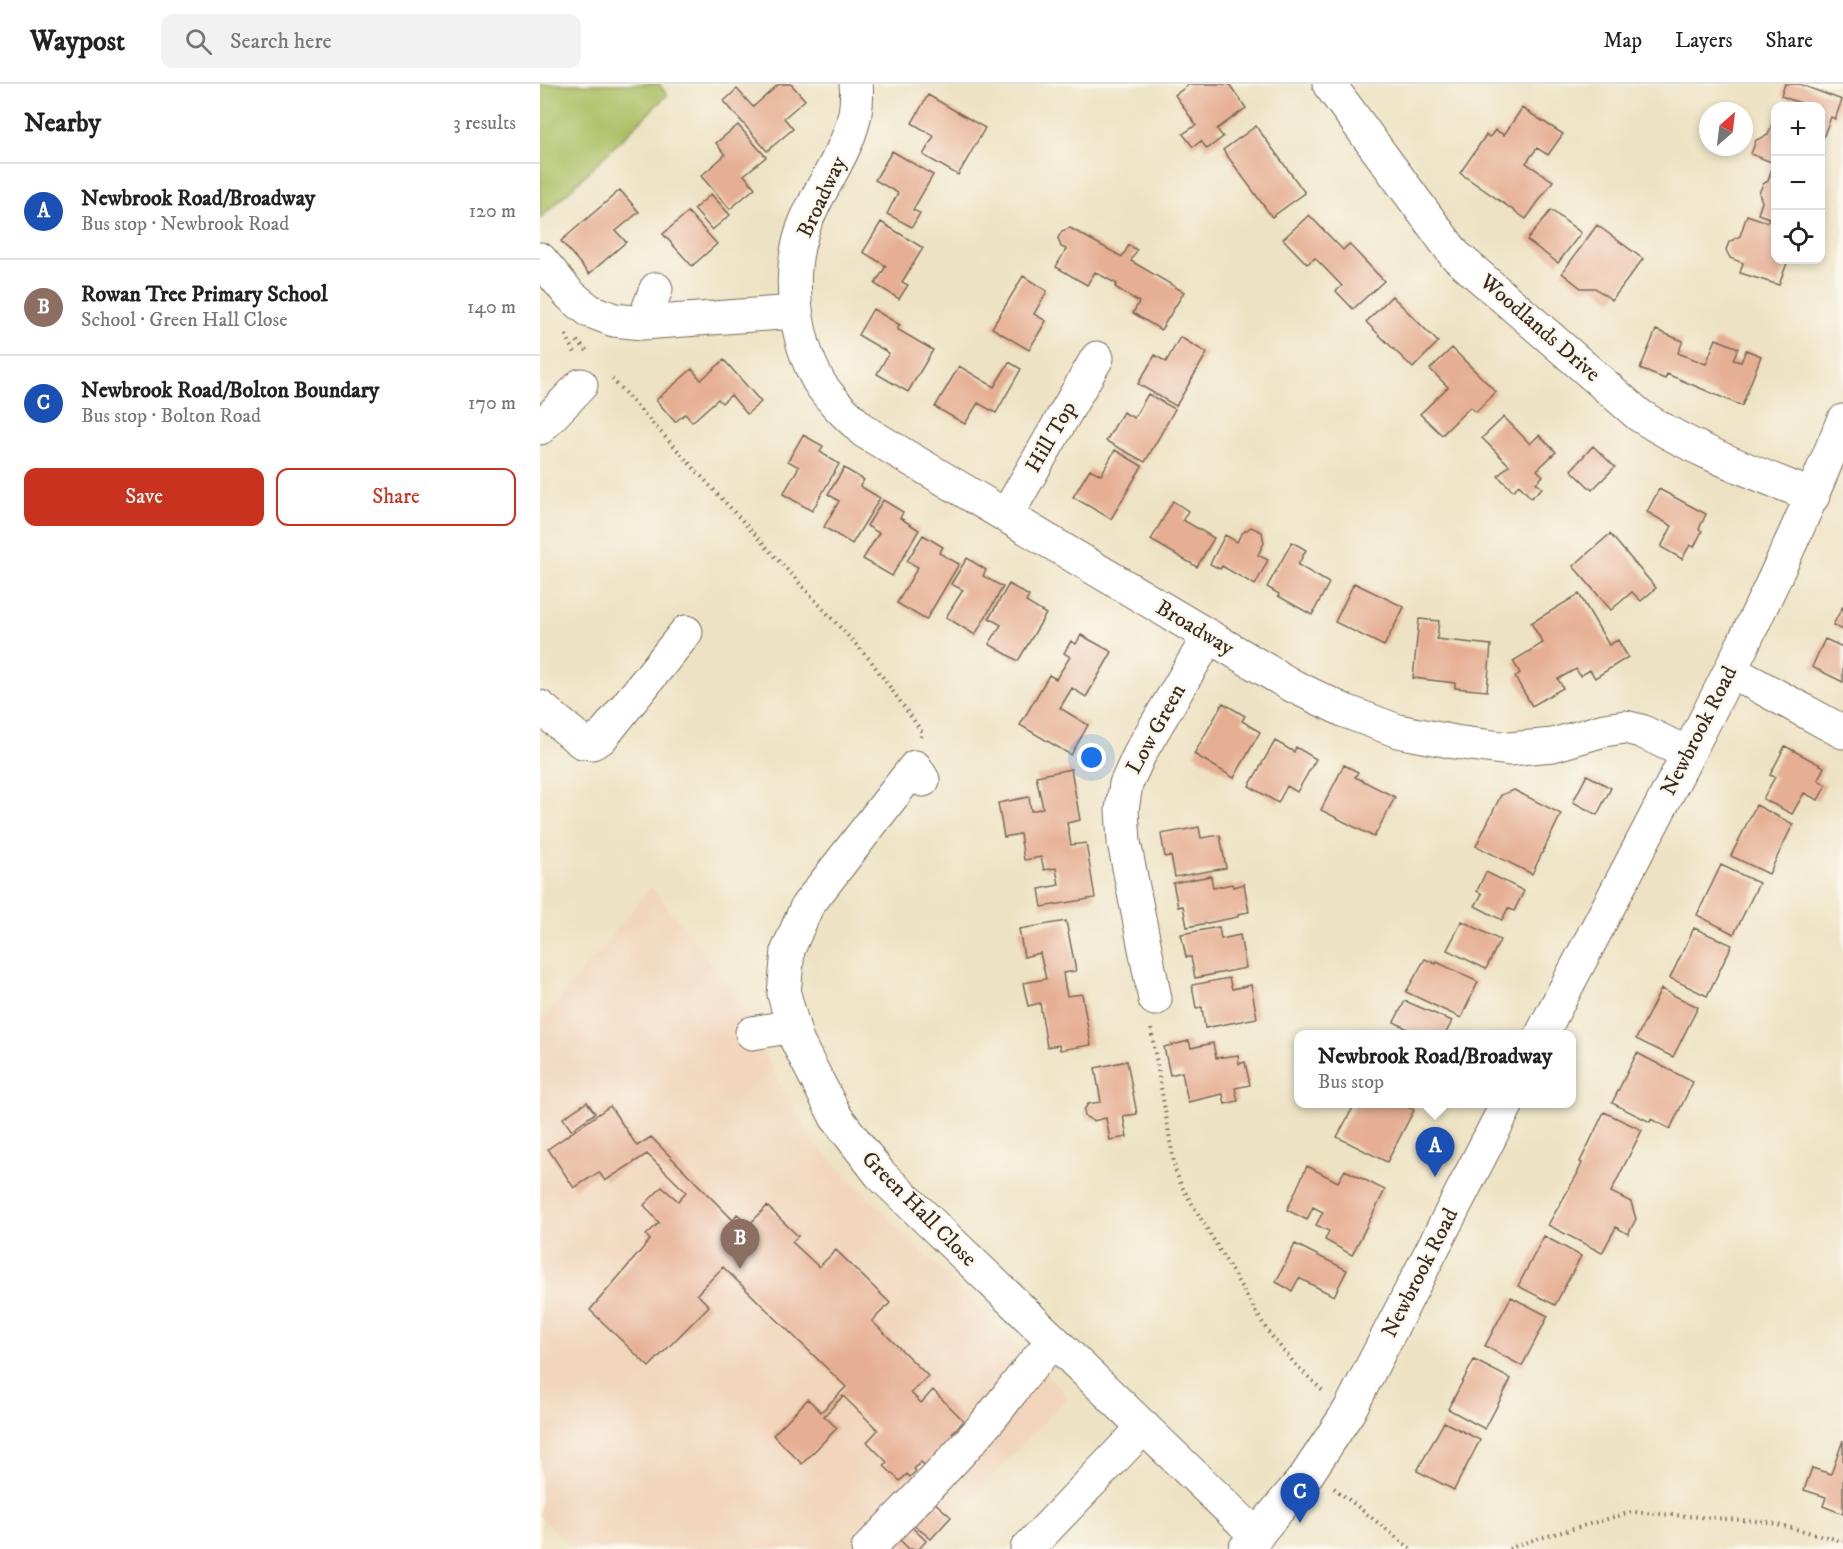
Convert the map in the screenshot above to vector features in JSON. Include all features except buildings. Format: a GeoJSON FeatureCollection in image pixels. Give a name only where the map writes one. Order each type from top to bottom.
{"type":"FeatureCollection","features":[{"type":"Feature","properties":{"kind":"main road","name":"Broadway"},"geometry":{"type":"LineString","coordinates":[[856,84],[855,121],[845,147],[802,232],[796,262],[795,312],[806,356],[820,383],[843,412],[866,432],[1291,685],[1345,711],[1398,731],[1509,749],[1553,745],[1604,730],[1625,728],[1641,731],[1687,753]]}},
{"type":"Feature","properties":{"kind":"main road","name":"Woodlands Drive"},"geometry":{"type":"LineString","coordinates":[[1329,84],[1455,255],[1638,415],[1702,451],[1813,496]]}},
{"type":"Feature","properties":{"kind":"main road"},"geometry":{"type":"LineString","coordinates":[[540,259],[570,295],[590,311],[614,320],[644,323],[795,312]]}},
{"type":"Feature","properties":{"kind":"main road"},"geometry":{"type":"LineString","coordinates":[[644,323],[656,289]]}},
{"type":"Feature","properties":{"kind":"main road","name":"Hill Top"},"geometry":{"type":"LineString","coordinates":[[1006,516],[1096,357]]}},
{"type":"Feature","properties":{"kind":"main road"},"geometry":{"type":"LineString","coordinates":[[540,428],[594,372]]}},
{"type":"Feature","properties":{"kind":"main road","name":"Newbrook Road"},"geometry":{"type":"LineString","coordinates":[[1545,1030],[1731,671],[1813,496],[1843,422]]}},
{"type":"Feature","properties":{"kind":"main road"},"geometry":{"type":"LineString","coordinates":[[540,707],[582,742],[592,743],[601,738],[686,632]]}},
{"type":"Feature","properties":{"kind":"main road","name":"Low Green"},"geometry":{"type":"LineString","coordinates":[[1142,981],[1124,842],[1122,810],[1126,784],[1141,751],[1209,636]]}},
{"type":"Feature","properties":{"kind":"main road"},"geometry":{"type":"LineString","coordinates":[[1731,671],[1843,732]]}},
{"type":"Feature","properties":{"kind":"main road","name":"Green Hall Close"},"geometry":{"type":"LineString","coordinates":[[919,773],[807,906],[788,950],[784,994],[797,1041],[836,1117],[879,1174],[1144,1428],[1251,1542]]}},
{"type":"Feature","properties":{"kind":"main road"},"geometry":{"type":"LineString","coordinates":[[752,1033],[793,1026]]}},
{"type":"Feature","properties":{"kind":"main road","name":"Newbrook Road"},"geometry":{"type":"LineString","coordinates":[[1251,1542],[1311,1468],[1349,1411],[1505,1108]]}},
{"type":"Feature","properties":{"kind":"main road"},"geometry":{"type":"LineString","coordinates":[[868,1549],[922,1494],[992,1416],[1054,1341]]}},
{"type":"Feature","properties":{"kind":"main road"},"geometry":{"type":"LineString","coordinates":[[1027,1549],[1144,1428]]}},
{"type":"Feature","properties":{"kind":"path"},"geometry":{"type":"LineString","coordinates":[[568,331],[594,372],[871,661],[922,732],[919,773]]}},
{"type":"Feature","properties":{"kind":"path"},"geometry":{"type":"LineString","coordinates":[[1142,981],[1175,1169],[1181,1185],[1268,1332],[1315,1385],[1349,1411]]}},
{"type":"Feature","properties":{"kind":"path"},"geometry":{"type":"LineString","coordinates":[[1311,1468],[1411,1549]]}},
{"type":"Feature","properties":{"kind":"path"},"geometry":{"type":"LineString","coordinates":[[1509,1549],[1632,1512],[1768,1522],[1843,1541]]}},
{"type":"Feature","properties":{"kind":"shaded area"},"geometry":{"type":"Polygon","coordinates":[[[651,887],[702,949],[750,1020],[775,1075],[812,1141],[1068,1397],[923,1549],[573,1549],[540,1517],[540,1023],[651,887]]]}},
{"type":"Feature","properties":{"kind":"green space"},"geometry":{"type":"Polygon","coordinates":[[[540,84],[659,84],[667,95],[540,219],[540,84]]]}},
{"type":"Feature","properties":{"kind":"place","name":"Newbrook Road/Broadway"},"geometry":{"type":"Point","coordinates":[1435,1177]}},
{"type":"Feature","properties":{"kind":"place","name":"Rowan Tree Primary School"},"geometry":{"type":"Point","coordinates":[740,1269]}},
{"type":"Feature","properties":{"kind":"place","name":"Newbrook Road/Bolton Boundary"},"geometry":{"type":"Point","coordinates":[1300,1523]}}]}
